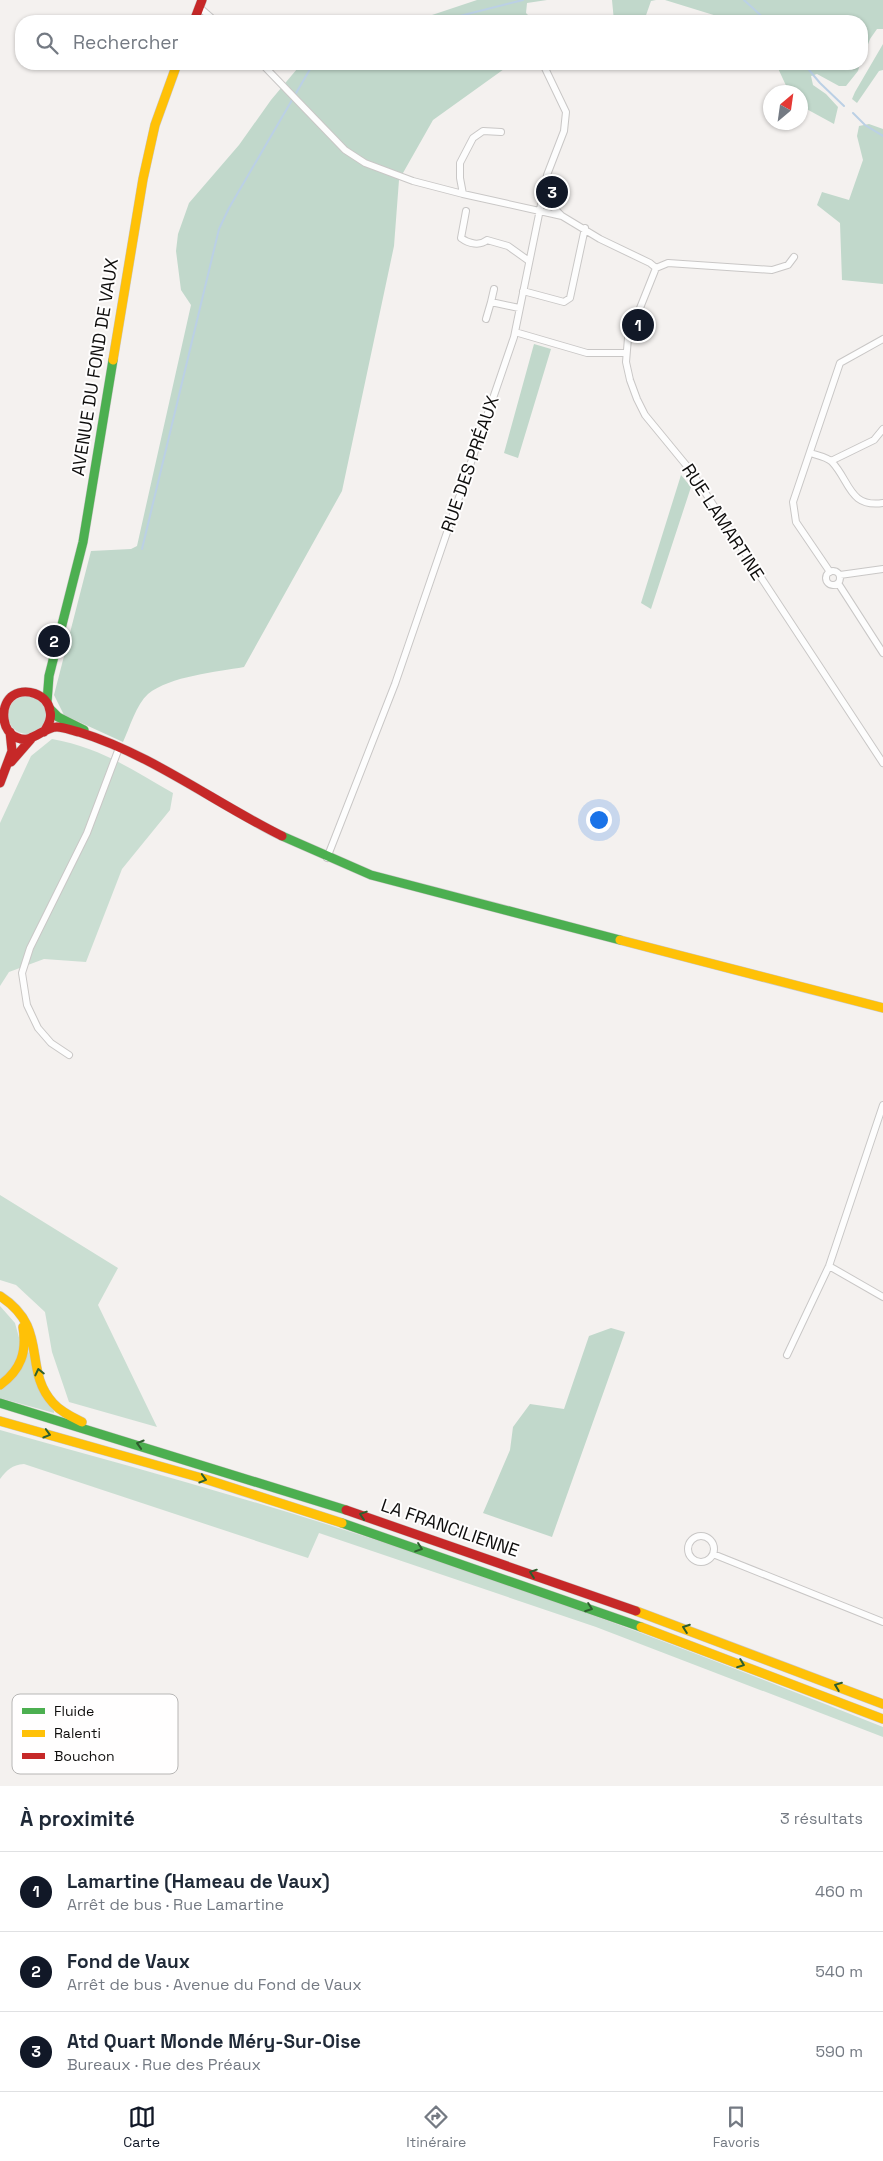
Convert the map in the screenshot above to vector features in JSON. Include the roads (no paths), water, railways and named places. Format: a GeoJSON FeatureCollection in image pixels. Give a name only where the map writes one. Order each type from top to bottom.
{"type":"FeatureCollection","features":[{"type":"Feature","properties":{"kind":"main road","name":"AVENUE DU FOND DE VAUX"},"geometry":{"type":"LineString","coordinates":[[48,706],[49,676],[83,542],[144,172],[155,125],[175,70]]}},
{"type":"Feature","properties":{"kind":"main road"},"geometry":{"type":"LineString","coordinates":[[33,692],[42,687],[49,676]]}},
{"type":"Feature","properties":{"kind":"main road"},"geometry":{"type":"LineString","coordinates":[[0,701],[22,692],[33,692],[40,695],[58,717],[154,765],[280,836],[327,858],[371,875],[883,1008]]}},
{"type":"Feature","properties":{"kind":"main road"},"geometry":{"type":"LineString","coordinates":[[11,697],[4,707],[1,716],[5,725],[10,732],[19,738],[32,739]]}},
{"type":"Feature","properties":{"kind":"main road"},"geometry":{"type":"LineString","coordinates":[[44,732],[50,721],[48,706]]}},
{"type":"Feature","properties":{"kind":"main road"},"geometry":{"type":"LineString","coordinates":[[8,767],[32,739],[44,732],[60,728],[116,746]]}},
{"type":"Feature","properties":{"kind":"main road"},"geometry":{"type":"LineString","coordinates":[[0,783],[8,767],[13,748],[10,732]]}},
{"type":"Feature","properties":{"kind":"main road"},"geometry":{"type":"LineString","coordinates":[[0,1297],[18,1317],[25,1337],[24,1358],[20,1367],[0,1385]]}},
{"type":"Feature","properties":{"kind":"main road"},"geometry":{"type":"LineString","coordinates":[[0,1297],[16,1306],[32,1333],[42,1385],[50,1400],[63,1412],[110,1435]]}},
{"type":"Feature","properties":{"kind":"main road","name":"LA FRANCILIENNE"},"geometry":{"type":"LineString","coordinates":[[0,1403],[255,1480],[487,1557],[708,1636],[883,1704]]}},
{"type":"Feature","properties":{"kind":"main road","name":"LA FRANCILIENNE"},"geometry":{"type":"LineString","coordinates":[[0,1420],[231,1487],[454,1560],[698,1648],[883,1719]]}},
{"type":"Feature","properties":{"kind":"street"},"geometry":{"type":"LineString","coordinates":[[201,4],[210,15]]}},
{"type":"Feature","properties":{"kind":"street"},"geometry":{"type":"LineString","coordinates":[[269,70],[345,150],[365,163],[413,180],[464,194],[562,216],[600,239],[650,263],[656,268],[668,263],[772,270],[788,265],[794,257]]}},
{"type":"Feature","properties":{"kind":"street","name":"RUE DES PRÉAUX"},"geometry":{"type":"LineString","coordinates":[[327,858],[395,684],[515,332],[547,175],[564,131],[566,112],[546,70]]}},
{"type":"Feature","properties":{"kind":"street"},"geometry":{"type":"LineString","coordinates":[[464,194],[460,178],[460,163],[473,138],[483,131],[501,132]]}},
{"type":"Feature","properties":{"kind":"street"},"geometry":{"type":"LineString","coordinates":[[543,197],[562,216]]}},
{"type":"Feature","properties":{"kind":"street"},"geometry":{"type":"LineString","coordinates":[[466,211],[462,238],[465,242],[474,244],[483,243],[487,240],[508,246],[529,261]]}},
{"type":"Feature","properties":{"kind":"street"},"geometry":{"type":"LineString","coordinates":[[522,291],[564,302],[570,298],[584,228]]}},
{"type":"Feature","properties":{"kind":"street","name":"RUE LAMARTINE"},"geometry":{"type":"LineString","coordinates":[[656,268],[630,332],[626,353],[630,380],[645,415],[691,471],[883,763]]}},
{"type":"Feature","properties":{"kind":"street"},"geometry":{"type":"LineString","coordinates":[[486,319],[494,289]]}},
{"type":"Feature","properties":{"kind":"street"},"geometry":{"type":"LineString","coordinates":[[491,302],[519,308]]}},
{"type":"Feature","properties":{"kind":"street"},"geometry":{"type":"LineString","coordinates":[[515,332],[587,353],[626,353]]}},
{"type":"Feature","properties":{"kind":"street"},"geometry":{"type":"LineString","coordinates":[[830,572],[796,522],[793,502],[840,363],[883,339]]}},
{"type":"Feature","properties":{"kind":"street"},"geometry":{"type":"LineString","coordinates":[[831,460],[874,440],[883,428]]}},
{"type":"Feature","properties":{"kind":"street"},"geometry":{"type":"LineString","coordinates":[[810,453],[831,460],[853,495],[871,505],[883,504]]}},
{"type":"Feature","properties":{"kind":"street"},"geometry":{"type":"LineString","coordinates":[[830,572],[837,572],[840,575],[883,569]]}},
{"type":"Feature","properties":{"kind":"street"},"geometry":{"type":"LineString","coordinates":[[830,572],[827,575],[828,582],[831,584],[838,583]]}},
{"type":"Feature","properties":{"kind":"street"},"geometry":{"type":"LineString","coordinates":[[840,575],[838,583],[883,653]]}},
{"type":"Feature","properties":{"kind":"street"},"geometry":{"type":"LineString","coordinates":[[69,1055],[51,1043],[38,1028],[27,1006],[22,973],[30,948],[87,833],[116,746]]}},
{"type":"Feature","properties":{"kind":"street"},"geometry":{"type":"LineString","coordinates":[[787,1355],[829,1266],[883,1105]]}},
{"type":"Feature","properties":{"kind":"street"},"geometry":{"type":"LineString","coordinates":[[829,1266],[883,1297]]}},
{"type":"Feature","properties":{"kind":"street"},"geometry":{"type":"LineString","coordinates":[[704,1537],[713,1545],[713,1554],[708,1560],[700,1562],[692,1558],[688,1547],[693,1540],[704,1537]]}},
{"type":"Feature","properties":{"kind":"street"},"geometry":{"type":"LineString","coordinates":[[713,1554],[883,1622]]}},
{"type":"Feature","properties":{"kind":"waterway"},"geometry":{"type":"LineString","coordinates":[[464,15],[523,0]]}},
{"type":"Feature","properties":{"kind":"waterway"},"geometry":{"type":"LineString","coordinates":[[744,0],[760,15]]}},
{"type":"Feature","properties":{"kind":"waterway"},"geometry":{"type":"LineString","coordinates":[[142,549],[219,229],[229,208],[310,70]]}},
{"type":"Feature","properties":{"kind":"waterway"},"geometry":{"type":"LineString","coordinates":[[809,70],[844,106]]}},
{"type":"Feature","properties":{"kind":"waterway"},"geometry":{"type":"LineString","coordinates":[[853,113],[865,125],[883,136]]}},
{"type":"Feature","properties":{"kind":"place","name":"Atd Quart Monde Méry-Sur-Oise"},"geometry":{"type":"Point","coordinates":[552,192]}},
{"type":"Feature","properties":{"kind":"place","name":"Lamartine (Hameau de Vaux)"},"geometry":{"type":"Point","coordinates":[638,325]}},
{"type":"Feature","properties":{"kind":"place","name":"Fond de Vaux"},"geometry":{"type":"Point","coordinates":[54,641]}}]}
